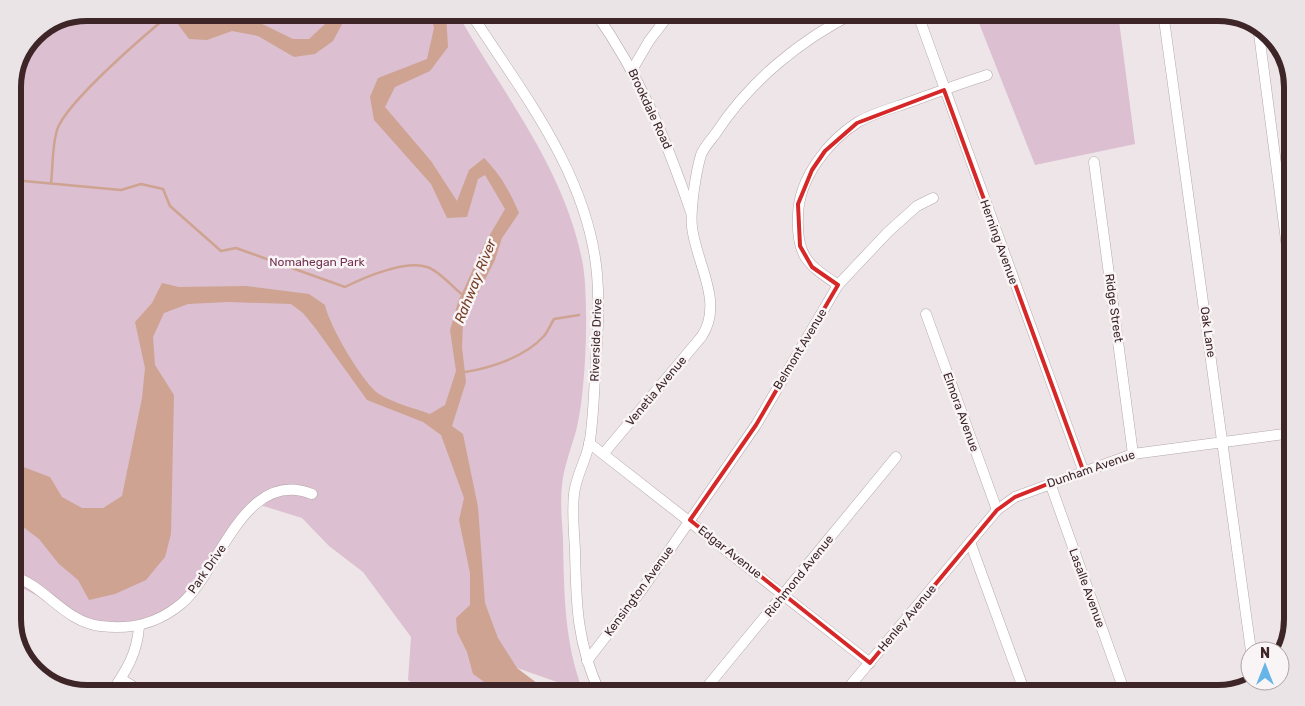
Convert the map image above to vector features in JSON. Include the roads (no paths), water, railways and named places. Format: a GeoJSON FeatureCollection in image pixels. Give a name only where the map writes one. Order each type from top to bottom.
{"type":"FeatureCollection","features":[{"type":"Feature","properties":{"kind":"street","name":"Riverside Drive"},"geometry":{"type":"LineString","coordinates":[[476,21],[557,148],[572,180],[587,224],[597,273],[598,325],[589,443],[577,477],[573,502],[577,611],[581,643],[596,685]]}},
{"type":"Feature","properties":{"kind":"street","name":"Brookdale Road"},"geometry":{"type":"LineString","coordinates":[[601,21],[645,94],[668,146],[691,213]]}},
{"type":"Feature","properties":{"kind":"street"},"geometry":{"type":"LineString","coordinates":[[632,70],[649,41],[664,21]]}},
{"type":"Feature","properties":{"kind":"street"},"geometry":{"type":"LineString","coordinates":[[691,213],[702,154],[723,122],[748,92],[775,66],[806,42],[841,21]]}},
{"type":"Feature","properties":{"kind":"street","name":"Herning Avenue"},"geometry":{"type":"LineString","coordinates":[[920,21],[1083,470]]}},
{"type":"Feature","properties":{"kind":"street","name":"Oak Lane"},"geometry":{"type":"LineString","coordinates":[[1164,21],[1250,641]]}},
{"type":"Feature","properties":{"kind":"street"},"geometry":{"type":"LineString","coordinates":[[1259,37],[1284,225]]}},
{"type":"Feature","properties":{"kind":"street"},"geometry":{"type":"LineString","coordinates":[[838,285],[812,267],[804,257],[800,246],[798,204],[812,170],[825,151],[857,123],[868,117],[987,74]]}},
{"type":"Feature","properties":{"kind":"street","name":"Ridge Street"},"geometry":{"type":"LineString","coordinates":[[1094,162],[1133,454]]}},
{"type":"Feature","properties":{"kind":"street","name":"Belmont Avenue"},"geometry":{"type":"LineString","coordinates":[[690,520],[756,425],[838,285],[888,232],[917,206],[933,198]]}},
{"type":"Feature","properties":{"kind":"street","name":"Venetia Avenue"},"geometry":{"type":"LineString","coordinates":[[604,453],[707,328],[710,320],[710,296],[698,258],[691,213]]}},
{"type":"Feature","properties":{"kind":"street","name":"Elmora Avenue"},"geometry":{"type":"LineString","coordinates":[[926,314],[997,510]]}},
{"type":"Feature","properties":{"kind":"street","name":"Dunham Avenue"},"geometry":{"type":"LineString","coordinates":[[970,542],[997,510],[1015,497],[1083,470],[1133,454],[1284,434]]}},
{"type":"Feature","properties":{"kind":"street","name":"Edgar Avenue"},"geometry":{"type":"LineString","coordinates":[[589,443],[690,520],[870,663]]}},
{"type":"Feature","properties":{"kind":"street","name":"Richmond Avenue"},"geometry":{"type":"LineString","coordinates":[[709,685],[896,457]]}},
{"type":"Feature","properties":{"kind":"street","name":"Lasalle Avenue"},"geometry":{"type":"LineString","coordinates":[[1050,483],[1122,685]]}},
{"type":"Feature","properties":{"kind":"street","name":"Park Drive"},"geometry":{"type":"LineString","coordinates":[[21,578],[80,620],[98,626],[139,627],[164,616],[190,594],[235,528],[256,504],[272,494],[286,490],[303,491],[312,494]]}},
{"type":"Feature","properties":{"kind":"street","name":"Kensington Avenue"},"geometry":{"type":"LineString","coordinates":[[587,661],[641,591],[690,520]]}},
{"type":"Feature","properties":{"kind":"street"},"geometry":{"type":"LineString","coordinates":[[970,542],[1023,685]]}},
{"type":"Feature","properties":{"kind":"street","name":"Henley Avenue"},"geometry":{"type":"LineString","coordinates":[[852,685],[970,542]]}},
{"type":"Feature","properties":{"kind":"street"},"geometry":{"type":"LineString","coordinates":[[117,685],[135,653],[139,627]]}},
{"type":"Feature","properties":{"kind":"street"},"geometry":{"type":"LineString","coordinates":[[121,679],[130,685]]}},
{"type":"Feature","properties":{"kind":"water"},"geometry":{"type":"Polygon","coordinates":[[[177,21],[256,21],[293,39],[309,39],[327,21],[344,21],[333,41],[315,54],[294,57],[258,36],[232,31],[207,40],[189,39],[177,21]]]}},
{"type":"Feature","properties":{"kind":"water","name":"Rahway River"},"geometry":{"type":"Polygon","coordinates":[[[432,21],[446,21],[448,47],[430,71],[395,87],[385,107],[431,161],[457,201],[469,170],[484,158],[504,184],[519,213],[502,238],[495,260],[463,323],[462,347],[466,382],[452,426],[463,434],[478,507],[485,603],[498,638],[517,668],[539,685],[485,685],[483,681],[473,674],[467,652],[457,632],[456,618],[470,605],[470,573],[459,520],[464,498],[441,435],[423,422],[367,400],[316,329],[303,313],[291,304],[228,302],[188,304],[164,313],[153,337],[155,365],[174,395],[171,534],[165,557],[146,580],[115,594],[89,600],[78,580],[59,564],[39,539],[21,527],[21,466],[50,477],[62,497],[82,508],[103,508],[122,496],[142,398],[145,368],[135,322],[152,303],[162,283],[179,287],[246,286],[309,294],[325,305],[333,326],[355,366],[379,394],[397,403],[430,414],[445,405],[456,371],[450,330],[458,302],[485,243],[505,209],[485,175],[478,179],[467,217],[447,218],[431,184],[374,120],[370,97],[378,78],[427,59],[434,28],[432,21]]]}},
{"type":"Feature","properties":{"kind":"waterway"},"geometry":{"type":"LineString","coordinates":[[51,183],[55,136],[64,118],[75,103],[109,68],[162,21]]}},
{"type":"Feature","properties":{"kind":"waterway","name":"Rahway River"},"geometry":{"type":"LineString","coordinates":[[21,181],[121,190],[141,184],[163,189],[170,206],[221,251],[236,248],[345,287],[374,274],[418,265],[432,269],[464,296]]}},
{"type":"Feature","properties":{"kind":"waterway"},"geometry":{"type":"LineString","coordinates":[[465,372],[486,368],[518,356],[544,336],[554,319],[579,315]]}},
{"type":"Feature","properties":{"kind":"park label","name":"Nomahegan Park"},"geometry":{"type":"Point","coordinates":[317,262]}}]}
